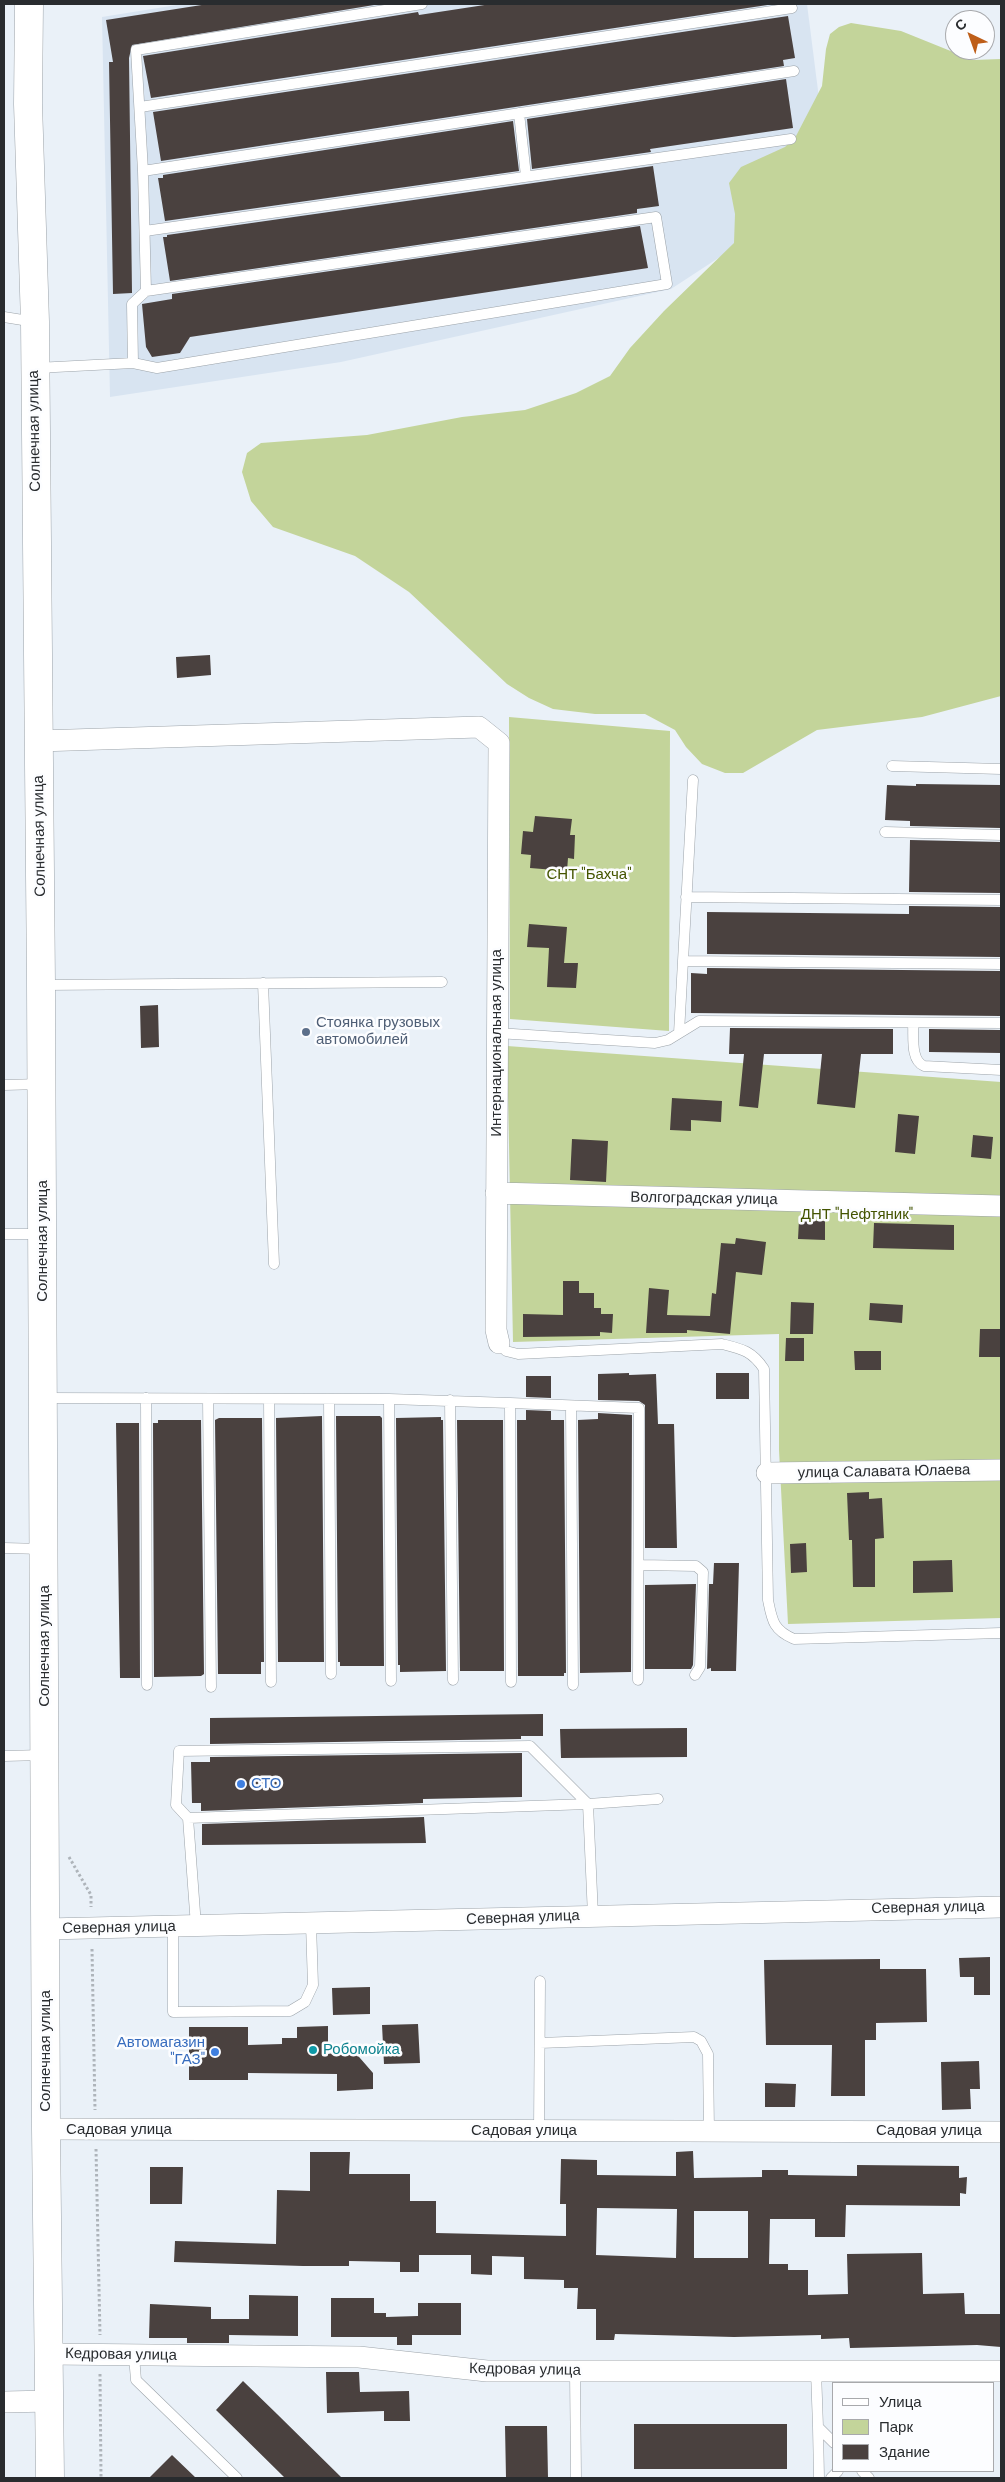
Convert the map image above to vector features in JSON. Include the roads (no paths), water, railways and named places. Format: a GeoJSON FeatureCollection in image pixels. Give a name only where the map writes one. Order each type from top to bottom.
{"type":"FeatureCollection","features":[{"type":"Feature","properties":{"kind":"street","name":"Солнечная улица"},"geometry":{"type":"LineString","coordinates":[[29,4],[28,104],[35,368],[42,1084],[46,2130],[50,2478]]}},
{"type":"Feature","properties":{"kind":"street","name":"Интернациональная улица"},"geometry":{"type":"LineString","coordinates":[[39,741],[479,727],[499,743],[496,1193],[496,1330],[499,1343]]}},
{"type":"Feature","properties":{"kind":"street","name":"Волгоградская улица"},"geometry":{"type":"LineString","coordinates":[[496,1193],[1001,1206]]}},
{"type":"Feature","properties":{"kind":"street","name":"улица Салавата Юлаева"},"geometry":{"type":"LineString","coordinates":[[767,1473],[1001,1470]]}},
{"type":"Feature","properties":{"kind":"street","name":"Северная улица"},"geometry":{"type":"LineString","coordinates":[[46,1929],[1001,1907]]}},
{"type":"Feature","properties":{"kind":"street","name":"Садовая улица"},"geometry":{"type":"LineString","coordinates":[[46,2130],[1001,2132]]}},
{"type":"Feature","properties":{"kind":"street","name":"Кедровая улица"},"geometry":{"type":"LineString","coordinates":[[49,2354],[359,2357],[486,2371],[1001,2371]]}},
{"type":"Feature","properties":{"kind":"street"},"geometry":{"type":"LineString","coordinates":[[4,2402],[50,2401]]}},
{"type":"Feature","properties":{"kind":"lane"},"geometry":{"type":"LineString","coordinates":[[146,291],[143,171],[136,50],[422,4]]}},
{"type":"Feature","properties":{"kind":"lane"},"geometry":{"type":"LineString","coordinates":[[140,107],[792,8]]}},
{"type":"Feature","properties":{"kind":"lane"},"geometry":{"type":"LineString","coordinates":[[143,171],[794,71]]}},
{"type":"Feature","properties":{"kind":"lane"},"geometry":{"type":"LineString","coordinates":[[518,113],[526,176]]}},
{"type":"Feature","properties":{"kind":"lane"},"geometry":{"type":"LineString","coordinates":[[145,231],[791,139]]}},
{"type":"Feature","properties":{"kind":"lane"},"geometry":{"type":"LineString","coordinates":[[35,368],[133,363],[157,368],[667,284],[656,217],[146,291],[132,304],[133,363]]}},
{"type":"Feature","properties":{"kind":"lane"},"geometry":{"type":"LineString","coordinates":[[4,317],[34,322]]}},
{"type":"Feature","properties":{"kind":"lane"},"geometry":{"type":"LineString","coordinates":[[892,766],[1001,769]]}},
{"type":"Feature","properties":{"kind":"lane"},"geometry":{"type":"LineString","coordinates":[[678,1033],[693,780]]}},
{"type":"Feature","properties":{"kind":"lane"},"geometry":{"type":"LineString","coordinates":[[885,832],[1001,835]]}},
{"type":"Feature","properties":{"kind":"lane"},"geometry":{"type":"LineString","coordinates":[[686,897],[1001,900]]}},
{"type":"Feature","properties":{"kind":"lane"},"geometry":{"type":"LineString","coordinates":[[683,961],[1001,964]]}},
{"type":"Feature","properties":{"kind":"lane"},"geometry":{"type":"LineString","coordinates":[[41,985],[442,982]]}},
{"type":"Feature","properties":{"kind":"lane"},"geometry":{"type":"LineString","coordinates":[[263,983],[274,1264]]}},
{"type":"Feature","properties":{"kind":"lane"},"geometry":{"type":"LineString","coordinates":[[497,1033],[655,1044],[699,1021],[1001,1023]]}},
{"type":"Feature","properties":{"kind":"lane"},"geometry":{"type":"LineString","coordinates":[[913,1023],[915,1058],[918,1063],[924,1066],[1001,1070]]}},
{"type":"Feature","properties":{"kind":"lane"},"geometry":{"type":"LineString","coordinates":[[4,1085],[42,1084]]}},
{"type":"Feature","properties":{"kind":"lane"},"geometry":{"type":"LineString","coordinates":[[4,1234],[43,1234]]}},
{"type":"Feature","properties":{"kind":"lane"},"geometry":{"type":"LineString","coordinates":[[499,1343],[506,1351],[518,1354],[722,1344],[741,1349],[756,1356],[764,1370],[768,1600],[772,1620],[780,1633],[794,1639],[1001,1633]]}},
{"type":"Feature","properties":{"kind":"lane"},"geometry":{"type":"LineString","coordinates":[[44,1398],[450,1400],[571,1407],[639,1408],[640,1565],[638,1680]]}},
{"type":"Feature","properties":{"kind":"lane"},"geometry":{"type":"LineString","coordinates":[[146,1398],[147,1685]]}},
{"type":"Feature","properties":{"kind":"lane"},"geometry":{"type":"LineString","coordinates":[[208,1398],[211,1687]]}},
{"type":"Feature","properties":{"kind":"lane"},"geometry":{"type":"LineString","coordinates":[[269,1399],[270,1682]]}},
{"type":"Feature","properties":{"kind":"lane"},"geometry":{"type":"LineString","coordinates":[[329,1399],[331,1674]]}},
{"type":"Feature","properties":{"kind":"lane"},"geometry":{"type":"LineString","coordinates":[[389,1399],[391,1681]]}},
{"type":"Feature","properties":{"kind":"lane"},"geometry":{"type":"LineString","coordinates":[[450,1400],[453,1680]]}},
{"type":"Feature","properties":{"kind":"lane"},"geometry":{"type":"LineString","coordinates":[[510,1403],[511,1682]]}},
{"type":"Feature","properties":{"kind":"lane"},"geometry":{"type":"LineString","coordinates":[[571,1407],[573,1685]]}},
{"type":"Feature","properties":{"kind":"lane"},"geometry":{"type":"LineString","coordinates":[[4,1548],[45,1549]]}},
{"type":"Feature","properties":{"kind":"lane"},"geometry":{"type":"LineString","coordinates":[[640,1565],[696,1566],[703,1572],[700,1667],[695,1675]]}},
{"type":"Feature","properties":{"kind":"lane"},"geometry":{"type":"LineString","coordinates":[[196,1926],[188,1818],[176,1805],[179,1751],[530,1746],[588,1804],[594,1916]]}},
{"type":"Feature","properties":{"kind":"lane"},"geometry":{"type":"LineString","coordinates":[[4,1756],[45,1755]]}},
{"type":"Feature","properties":{"kind":"lane"},"geometry":{"type":"LineString","coordinates":[[188,1818],[588,1804],[658,1799]]}},
{"type":"Feature","properties":{"kind":"lane"},"geometry":{"type":"LineString","coordinates":[[172,1926],[173,2012],[290,2011],[305,2002],[313,1984],[311,1924]]}},
{"type":"Feature","properties":{"kind":"lane"},"geometry":{"type":"LineString","coordinates":[[539,2131],[540,1980]]}},
{"type":"Feature","properties":{"kind":"lane"},"geometry":{"type":"LineString","coordinates":[[540,2043],[694,2037],[701,2040],[708,2054],[709,2131]]}},
{"type":"Feature","properties":{"kind":"lane"},"geometry":{"type":"LineString","coordinates":[[134,2356],[136,2380],[237,2478]]}},
{"type":"Feature","properties":{"kind":"lane"},"geometry":{"type":"LineString","coordinates":[[575,2371],[576,2478]]}},
{"type":"Feature","properties":{"kind":"lane"},"geometry":{"type":"LineString","coordinates":[[816,2371],[818,2478]]}},
{"type":"Feature","properties":{"kind":"lane"},"geometry":{"type":"LineString","coordinates":[[818,2427],[832,2441]]}},
{"type":"Feature","properties":{"kind":"place","name":"Стоянка грузовых автомобилей"},"geometry":{"type":"Point","coordinates":[306,1032]}},
{"type":"Feature","properties":{"kind":"place","name":"СТО"},"geometry":{"type":"Point","coordinates":[241,1784]}},
{"type":"Feature","properties":{"kind":"place","name":"Робомойка"},"geometry":{"type":"Point","coordinates":[313,2050]}},
{"type":"Feature","properties":{"kind":"place","name":"Автомагазин \"ГАЗ\""},"geometry":{"type":"Point","coordinates":[215,2052]}},
{"type":"Feature","properties":{"kind":"park label","name":"СНТ \"Бахча\""},"geometry":{"type":"Point","coordinates":[589,875]}},
{"type":"Feature","properties":{"kind":"park label","name":"ДНТ \"Нефтяник\""},"geometry":{"type":"Point","coordinates":[857,1215]}}]}
